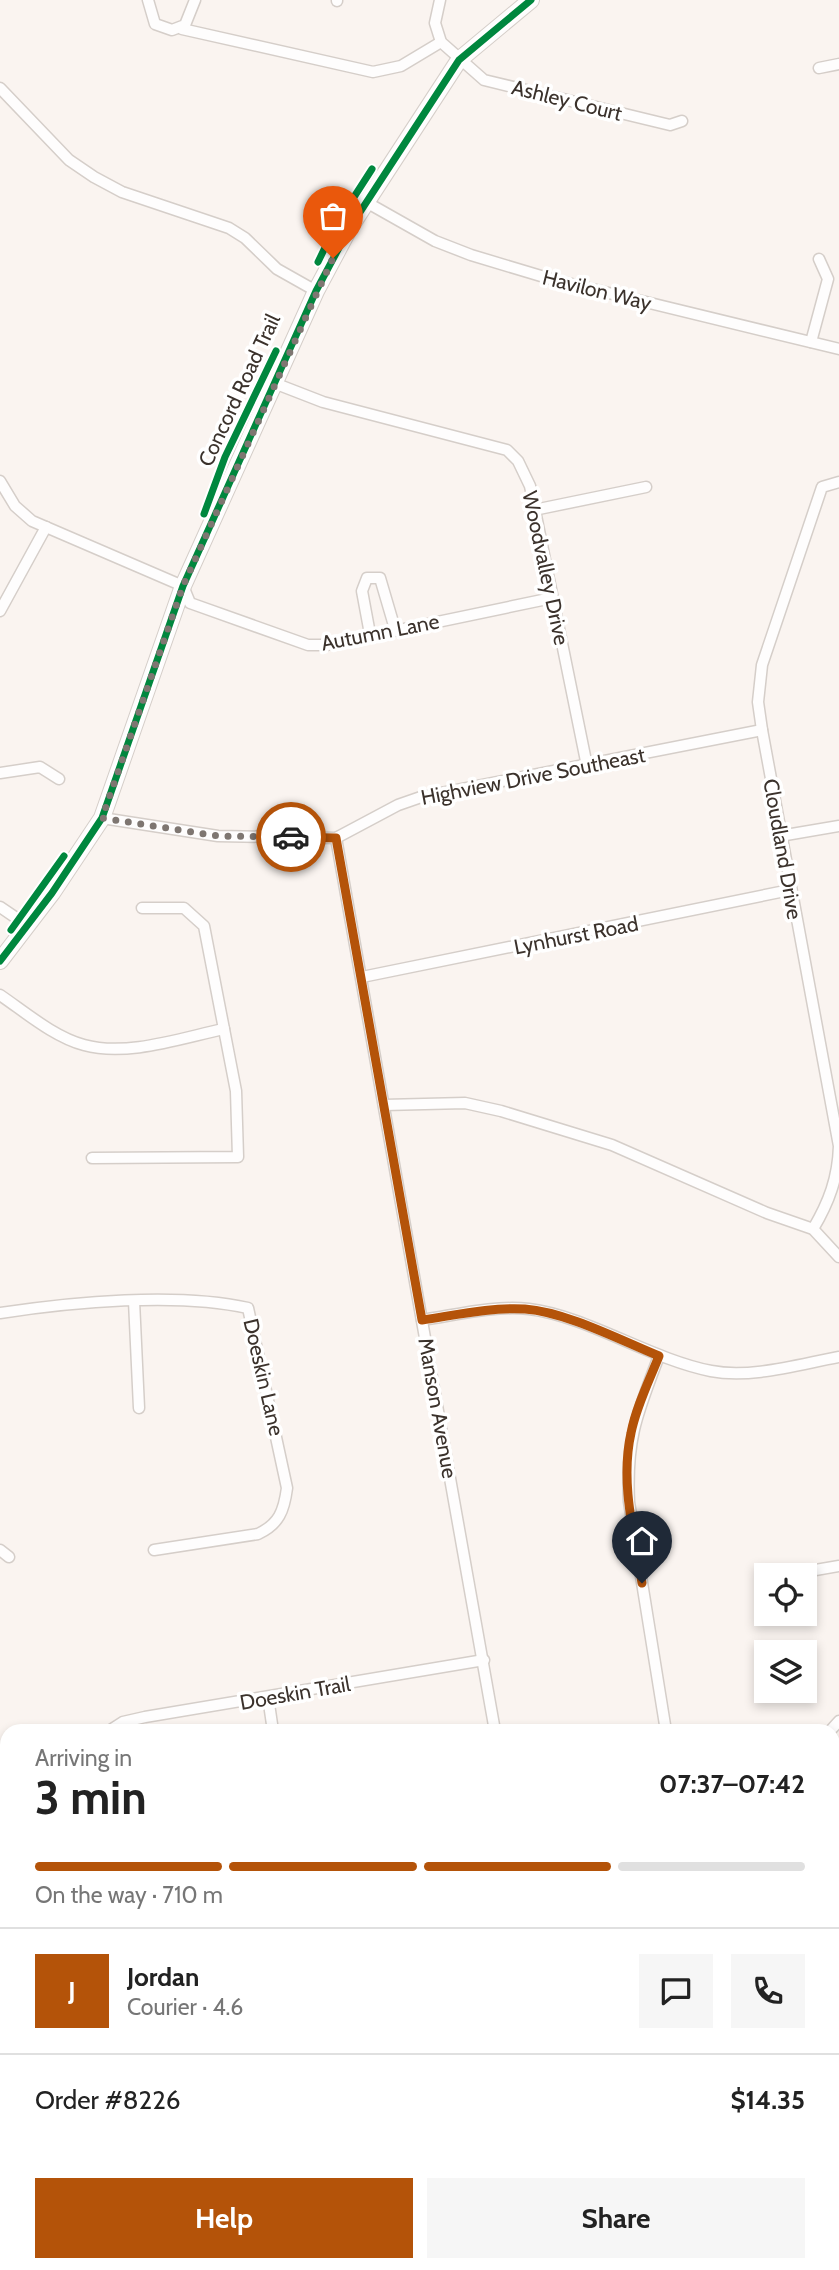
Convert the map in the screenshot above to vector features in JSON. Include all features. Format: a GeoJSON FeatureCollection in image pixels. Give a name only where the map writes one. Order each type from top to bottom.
{"type":"FeatureCollection","features":[{"type":"Feature","properties":{"kind":"street"},"geometry":{"type":"LineString","coordinates":[[148,0],[155,24],[167,30],[182,29],[373,72],[401,66],[440,42],[435,23],[440,0]]}},
{"type":"Feature","properties":{"kind":"street"},"geometry":{"type":"LineString","coordinates":[[182,29],[195,0]]}},
{"type":"Feature","properties":{"kind":"street"},"geometry":{"type":"LineString","coordinates":[[0,961],[28,926],[102,818],[183,586],[316,291],[366,202],[459,60],[531,0]]}},
{"type":"Feature","properties":{"kind":"street","name":"Ashley Court"},"geometry":{"type":"LineString","coordinates":[[440,42],[484,80],[670,125],[682,121]]}},
{"type":"Feature","properties":{"kind":"street"},"geometry":{"type":"LineString","coordinates":[[819,68],[839,64]]}},
{"type":"Feature","properties":{"kind":"street"},"geometry":{"type":"LineString","coordinates":[[0,88],[69,160],[94,177],[122,192],[229,228],[277,269],[316,291]]}},
{"type":"Feature","properties":{"kind":"street","name":"Havilon Way"},"geometry":{"type":"LineString","coordinates":[[366,202],[435,241],[485,259],[551,279],[839,349]]}},
{"type":"Feature","properties":{"kind":"street"},"geometry":{"type":"LineString","coordinates":[[811,342],[828,279],[819,258]]}},
{"type":"Feature","properties":{"kind":"street","name":"Woodvalley Drive"},"geometry":{"type":"LineString","coordinates":[[274,383],[323,402],[507,450],[524,472],[534,510],[587,766]]}},
{"type":"Feature","properties":{"kind":"street"},"geometry":{"type":"LineString","coordinates":[[0,481],[15,506],[32,521],[183,586]]}},
{"type":"Feature","properties":{"kind":"street","name":"Cloudland Drive"},"geometry":{"type":"LineString","coordinates":[[813,1230],[825,1208],[838,1171],[839,1146],[780,836],[758,702],[762,665],[822,487],[839,482]]}},
{"type":"Feature","properties":{"kind":"street"},"geometry":{"type":"LineString","coordinates":[[534,510],[646,487]]}},
{"type":"Feature","properties":{"kind":"street"},"geometry":{"type":"LineString","coordinates":[[0,611],[46,527]]}},
{"type":"Feature","properties":{"kind":"street"},"geometry":{"type":"LineString","coordinates":[[370,634],[362,591],[367,578],[380,578],[395,629]]}},
{"type":"Feature","properties":{"kind":"street","name":"Autumn Lane"},"geometry":{"type":"LineString","coordinates":[[183,586],[190,603],[308,645],[327,645],[552,598]]}},
{"type":"Feature","properties":{"kind":"street","name":"Highview Drive Southeast"},"geometry":{"type":"LineString","coordinates":[[102,818],[218,836],[336,838],[398,805],[421,797],[762,730]]}},
{"type":"Feature","properties":{"kind":"street"},"geometry":{"type":"LineString","coordinates":[[0,773],[40,767],[59,779]]}},
{"type":"Feature","properties":{"kind":"street"},"geometry":{"type":"LineString","coordinates":[[780,836],[839,826]]}},
{"type":"Feature","properties":{"kind":"street","name":"Manson Avenue"},"geometry":{"type":"LineString","coordinates":[[336,838],[494,1724]]}},
{"type":"Feature","properties":{"kind":"street","name":"Lynhurst Road"},"geometry":{"type":"LineString","coordinates":[[362,977],[790,890]]}},
{"type":"Feature","properties":{"kind":"street"},"geometry":{"type":"LineString","coordinates":[[0,907],[28,926]]}},
{"type":"Feature","properties":{"kind":"street"},"geometry":{"type":"LineString","coordinates":[[92,1158],[238,1157],[236,1091],[204,926],[184,908],[142,908]]}},
{"type":"Feature","properties":{"kind":"street"},"geometry":{"type":"LineString","coordinates":[[0,995],[48,1027],[84,1045],[120,1048],[223,1029]]}},
{"type":"Feature","properties":{"kind":"street"},"geometry":{"type":"LineString","coordinates":[[384,1105],[465,1103],[502,1111],[612,1145],[767,1213],[813,1230],[839,1258]]}},
{"type":"Feature","properties":{"kind":"street"},"geometry":{"type":"LineString","coordinates":[[134,1301],[139,1408]]}},
{"type":"Feature","properties":{"kind":"street","name":"Doeskin Lane"},"geometry":{"type":"LineString","coordinates":[[0,1313],[78,1303],[134,1301],[227,1303],[248,1308],[287,1488],[285,1503],[273,1527],[258,1534],[154,1550]]}},
{"type":"Feature","properties":{"kind":"street"},"geometry":{"type":"LineString","coordinates":[[422,1320],[492,1310],[528,1309],[550,1314],[659,1356],[713,1372],[731,1372],[839,1357]]}},
{"type":"Feature","properties":{"kind":"street"},"geometry":{"type":"LineString","coordinates":[[659,1356],[631,1430],[627,1471],[629,1502],[665,1724]]}},
{"type":"Feature","properties":{"kind":"street"},"geometry":{"type":"LineString","coordinates":[[817,1570],[839,1566]]}},
{"type":"Feature","properties":{"kind":"street","name":"Doeskin Trail"},"geometry":{"type":"LineString","coordinates":[[124,1724],[134,1719],[484,1660]]}},
{"type":"Feature","properties":{"kind":"street"},"geometry":{"type":"LineString","coordinates":[[268,1698],[272,1724]]}},
{"type":"Feature","properties":{"kind":"cycle path"},"geometry":{"type":"LineString","coordinates":[[0,961],[52,893],[102,818],[183,586],[316,291],[349,229],[459,60],[531,0]]}},
{"type":"Feature","properties":{"kind":"cycle path"},"geometry":{"type":"LineString","coordinates":[[318,262],[336,225],[372,169]]}},
{"type":"Feature","properties":{"kind":"cycle path","name":"Concord Road Trail"},"geometry":{"type":"LineString","coordinates":[[204,514],[225,457],[276,351]]}},
{"type":"Feature","properties":{"kind":"cycle path"},"geometry":{"type":"LineString","coordinates":[[11,930],[64,856]]}},
{"type":"Feature","properties":{"kind":"way so far"},"geometry":{"type":"LineString","coordinates":[[291,837],[218,836],[117,823],[102,818],[183,586],[284,360],[333,258]]}},
{"type":"Feature","properties":{"kind":"route"},"geometry":{"type":"LineString","coordinates":[[291,837],[336,838],[422,1320],[508,1308],[528,1309],[550,1314],[659,1356],[631,1430],[628,1455],[629,1502],[642,1583]]}}]}
